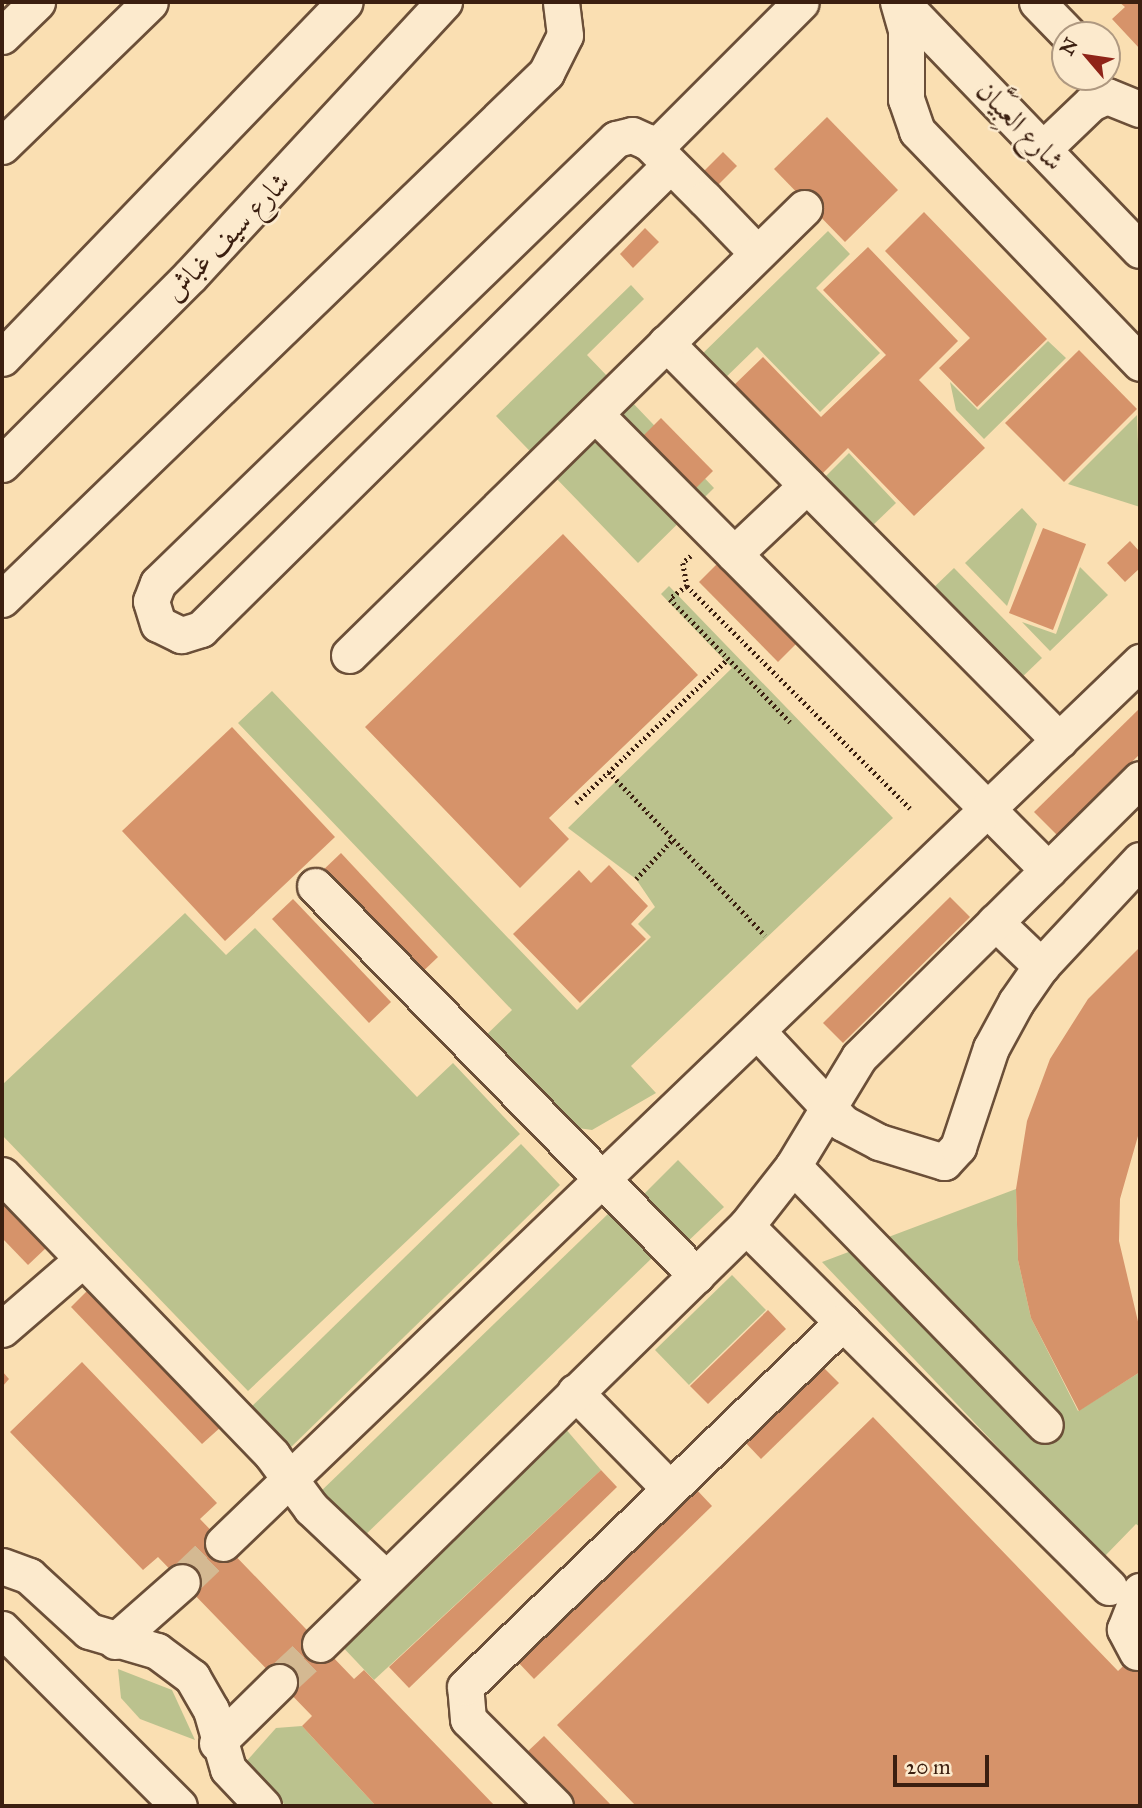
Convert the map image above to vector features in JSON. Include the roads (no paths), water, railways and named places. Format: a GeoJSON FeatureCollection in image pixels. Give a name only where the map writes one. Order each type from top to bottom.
{"type":"FeatureCollection","features":[{"type":"Feature","properties":{"kind":"street"},"geometry":{"type":"LineString","coordinates":[[2,36],[37,2]]}},
{"type":"Feature","properties":{"kind":"street"},"geometry":{"type":"LineString","coordinates":[[2,145],[150,2]]}},
{"type":"Feature","properties":{"kind":"street"},"geometry":{"type":"LineString","coordinates":[[2,358],[345,2]]}},
{"type":"Feature","properties":{"kind":"street","name":"شارع سيف غباش"},"geometry":{"type":"LineString","coordinates":[[2,464],[190,276],[444,2]]}},
{"type":"Feature","properties":{"kind":"street"},"geometry":{"type":"LineString","coordinates":[[2,599],[545,73],[565,35],[561,2]]}},
{"type":"Feature","properties":{"kind":"street"},"geometry":{"type":"LineString","coordinates":[[757,253],[662,156],[632,135],[616,139],[158,583],[151,601],[158,624],[181,635],[201,629],[662,156],[801,2]]}},
{"type":"Feature","properties":{"kind":"street"},"geometry":{"type":"LineString","coordinates":[[900,2],[906,30],[906,99],[917,131],[1140,363]]}},
{"type":"Feature","properties":{"kind":"street","name":"شارع العِبَيَّان"},"geometry":{"type":"LineString","coordinates":[[900,2],[1140,250]]}},
{"type":"Feature","properties":{"kind":"street"},"geometry":{"type":"LineString","coordinates":[[1037,2],[1055,21]]}},
{"type":"Feature","properties":{"kind":"street"},"geometry":{"type":"LineString","coordinates":[[1043,149],[1091,103],[1107,96],[1125,98],[1140,109]]}},
{"type":"Feature","properties":{"kind":"street"},"geometry":{"type":"LineString","coordinates":[[349,655],[804,208]]}},
{"type":"Feature","properties":{"kind":"street"},"geometry":{"type":"LineString","coordinates":[[666,343],[1059,740]]}},
{"type":"Feature","properties":{"kind":"street"},"geometry":{"type":"LineString","coordinates":[[595,414],[988,809],[1059,860],[1111,888]]}},
{"type":"Feature","properties":{"kind":"street"},"geometry":{"type":"LineString","coordinates":[[734,554],[807,485]]}},
{"type":"Feature","properties":{"kind":"street"},"geometry":{"type":"LineString","coordinates":[[223,1543],[1140,662]]}},
{"type":"Feature","properties":{"kind":"street"},"geometry":{"type":"LineString","coordinates":[[320,1644],[746,1226],[793,1166],[824,1107],[859,1057],[1140,779]]}},
{"type":"Feature","properties":{"kind":"street"},"geometry":{"type":"LineString","coordinates":[[757,1031],[824,1107],[879,1142],[938,1162],[950,1158],[991,1048],[1041,966],[1140,860]]}},
{"type":"Feature","properties":{"kind":"street"},"geometry":{"type":"LineString","coordinates":[[315,886],[696,1275]]}},
{"type":"Feature","properties":{"kind":"street"},"geometry":{"type":"LineString","coordinates":[[996,922],[1041,966]]}},
{"type":"Feature","properties":{"kind":"street"},"geometry":{"type":"LineString","coordinates":[[793,1166],[1045,1425]]}},
{"type":"Feature","properties":{"kind":"street"},"geometry":{"type":"LineString","coordinates":[[2,1175],[289,1480],[386,1578]]}},
{"type":"Feature","properties":{"kind":"street"},"geometry":{"type":"LineString","coordinates":[[746,1226],[1124,1589],[1125,1629],[1137,1652]]}},
{"type":"Feature","properties":{"kind":"street"},"geometry":{"type":"LineString","coordinates":[[2,1329],[83,1259]]}},
{"type":"Feature","properties":{"kind":"street"},"geometry":{"type":"LineString","coordinates":[[555,1806],[468,1719],[465,1687],[843,1322]]}},
{"type":"Feature","properties":{"kind":"street"},"geometry":{"type":"LineString","coordinates":[[575,1392],[669,1488]]}},
{"type":"Feature","properties":{"kind":"street"},"geometry":{"type":"LineString","coordinates":[[2,1566],[29,1576],[89,1631],[115,1641],[157,1651],[192,1677],[211,1710],[217,1743],[228,1769],[263,1806]]}},
{"type":"Feature","properties":{"kind":"street"},"geometry":{"type":"LineString","coordinates":[[115,1641],[182,1582]]}},
{"type":"Feature","properties":{"kind":"street"},"geometry":{"type":"LineString","coordinates":[[2,1629],[179,1806]]}},
{"type":"Feature","properties":{"kind":"street"},"geometry":{"type":"LineString","coordinates":[[217,1743],[279,1682]]}},
{"type":"Feature","properties":{"kind":"tunnel"},"geometry":{"type":"LineString","coordinates":[[182,1582],[223,1543]]}},
{"type":"Feature","properties":{"kind":"tunnel"},"geometry":{"type":"LineString","coordinates":[[279,1682],[320,1644]]}}]}
